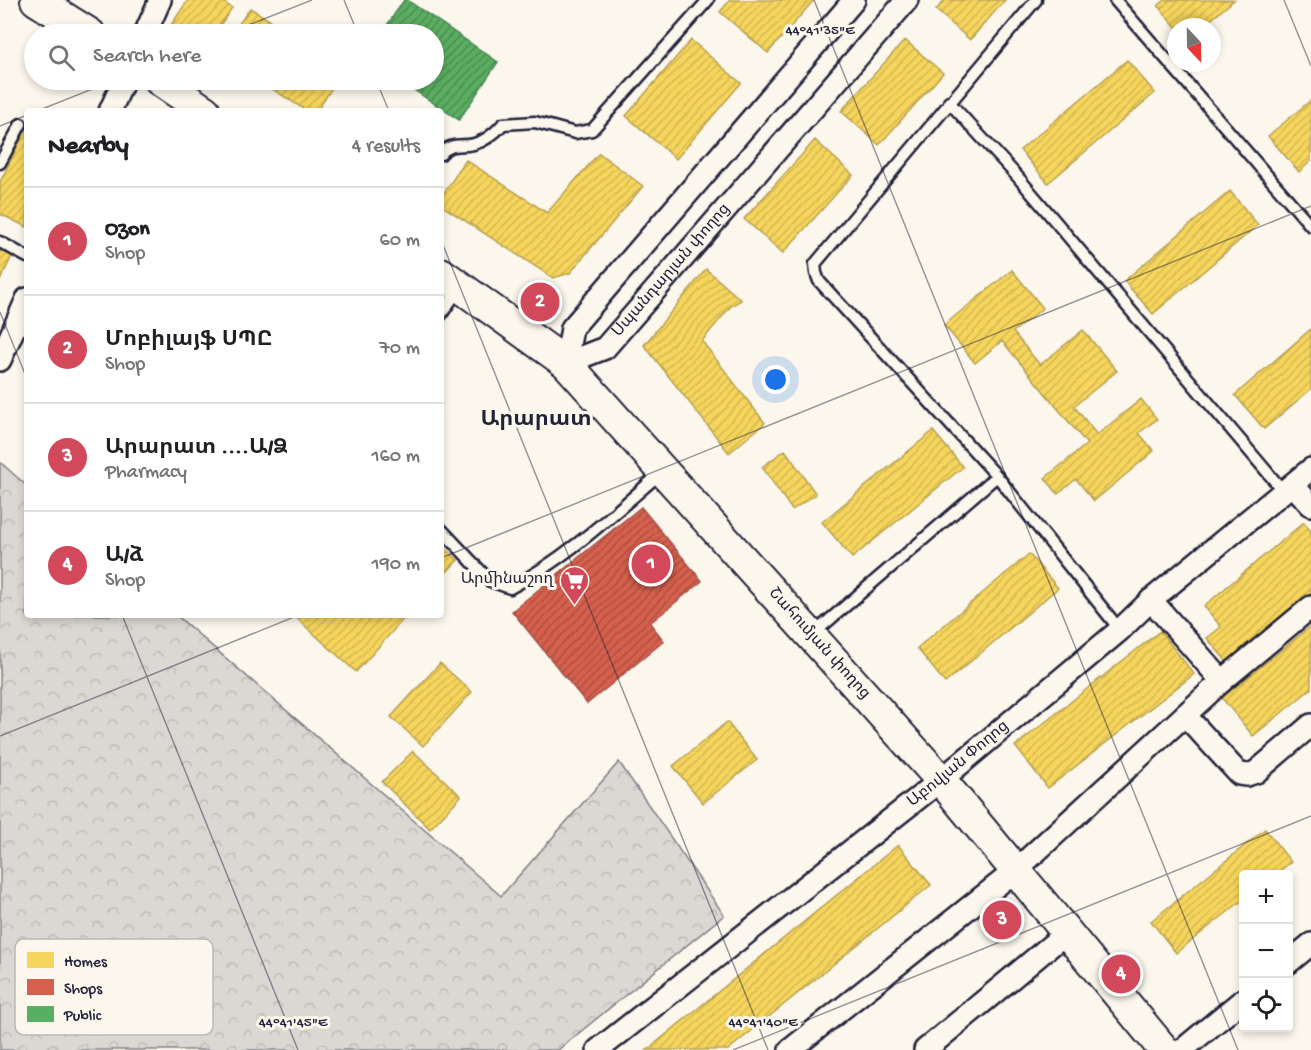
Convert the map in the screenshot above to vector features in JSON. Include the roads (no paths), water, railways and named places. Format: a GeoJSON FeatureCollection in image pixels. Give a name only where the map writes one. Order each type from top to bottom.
{"type":"FeatureCollection","features":[{"type":"Feature","properties":{"kind":"main road"},"geometry":{"type":"LineString","coordinates":[[36,0],[74,24]]}},
{"type":"Feature","properties":{"kind":"main road"},"geometry":{"type":"LineString","coordinates":[[174,90],[201,108]]}},
{"type":"Feature","properties":{"kind":"main road","name":"Շահումյան փողոց"},"geometry":{"type":"LineString","coordinates":[[451,280],[566,363],[942,780],[1164,1050]]}},
{"type":"Feature","properties":{"kind":"street"},"geometry":{"type":"LineString","coordinates":[[149,24],[160,0]]}},
{"type":"Feature","properties":{"kind":"street"},"geometry":{"type":"LineString","coordinates":[[566,363],[572,328],[854,0]]}},
{"type":"Feature","properties":{"kind":"street","name":"Սպանդարյան փողոց"},"geometry":{"type":"LineString","coordinates":[[566,363],[605,348],[907,0]]}},
{"type":"Feature","properties":{"kind":"street"},"geometry":{"type":"LineString","coordinates":[[111,108],[119,90]]}},
{"type":"Feature","properties":{"kind":"street"},"geometry":{"type":"LineString","coordinates":[[0,360],[24,307]]}},
{"type":"Feature","properties":{"kind":"street","name":"Աբովյան Փողոց"},"geometry":{"type":"LineString","coordinates":[[598,1050],[942,780],[1120,630],[1151,600],[1311,469]]}},
{"type":"Feature","properties":{"kind":"street"},"geometry":{"type":"LineString","coordinates":[[1289,488],[1311,505]]}},
{"type":"Feature","properties":{"kind":"street"},"geometry":{"type":"LineString","coordinates":[[1151,600],[1222,681]]}},
{"type":"Feature","properties":{"kind":"street"},"geometry":{"type":"LineString","coordinates":[[790,1050],[1015,871],[1222,681],[1311,608]]}},
{"type":"Feature","properties":{"kind":"street"},"geometry":{"type":"LineString","coordinates":[[1185,715],[1239,774],[1247,775],[1256,772],[1311,725]]}},
{"type":"Feature","properties":{"kind":"street"},"geometry":{"type":"LineString","coordinates":[[925,1050],[1066,933]]}},
{"type":"Feature","properties":{"kind":"street"},"geometry":{"type":"LineString","coordinates":[[1293,959],[1311,944]]}},
{"type":"Feature","properties":{"kind":"street"},"geometry":{"type":"LineString","coordinates":[[1182,1050],[1239,1003]]}},
{"type":"Feature","properties":{"kind":"lane"},"geometry":{"type":"LineString","coordinates":[[444,149],[459,144],[474,144],[493,135],[503,124],[535,122],[575,133],[592,130],[708,0]]}},
{"type":"Feature","properties":{"kind":"lane"},"geometry":{"type":"LineString","coordinates":[[1036,0],[815,264],[816,273],[819,281],[997,476],[1120,630]]}},
{"type":"Feature","properties":{"kind":"lane"},"geometry":{"type":"LineString","coordinates":[[1115,0],[1311,226]]}},
{"type":"Feature","properties":{"kind":"lane"},"geometry":{"type":"LineString","coordinates":[[950,102],[1289,488]]}},
{"type":"Feature","properties":{"kind":"lane"},"geometry":{"type":"LineString","coordinates":[[0,162],[21,124]]}},
{"type":"Feature","properties":{"kind":"lane"},"geometry":{"type":"LineString","coordinates":[[0,242],[24,255]]}},
{"type":"Feature","properties":{"kind":"lane"},"geometry":{"type":"LineString","coordinates":[[444,304],[451,280]]}},
{"type":"Feature","properties":{"kind":"lane"},"geometry":{"type":"LineString","coordinates":[[444,532],[490,581],[510,588],[529,578],[586,537],[663,471]]}},
{"type":"Feature","properties":{"kind":"lane"},"geometry":{"type":"LineString","coordinates":[[811,636],[997,476]]}},
{"type":"Feature","properties":{"kind":"place","name":"Մոբիլայֆ ՍՊԸ"},"geometry":{"type":"Point","coordinates":[540,302]}},
{"type":"Feature","properties":{"kind":"place","name":"Ozon"},"geometry":{"type":"Point","coordinates":[651,564]}},
{"type":"Feature","properties":{"kind":"place","name":"Արմինաշող"},"geometry":{"type":"Point","coordinates":[574,606]}},
{"type":"Feature","properties":{"kind":"place","name":"Արարատ ....Ա/Ձ"},"geometry":{"type":"Point","coordinates":[1002,920]}},
{"type":"Feature","properties":{"kind":"place","name":"Ա/ձ"},"geometry":{"type":"Point","coordinates":[1121,974]}},
{"type":"Feature","properties":{"kind":"district","name":"Արարատ"},"geometry":{"type":"Point","coordinates":[536,421]}}]}
